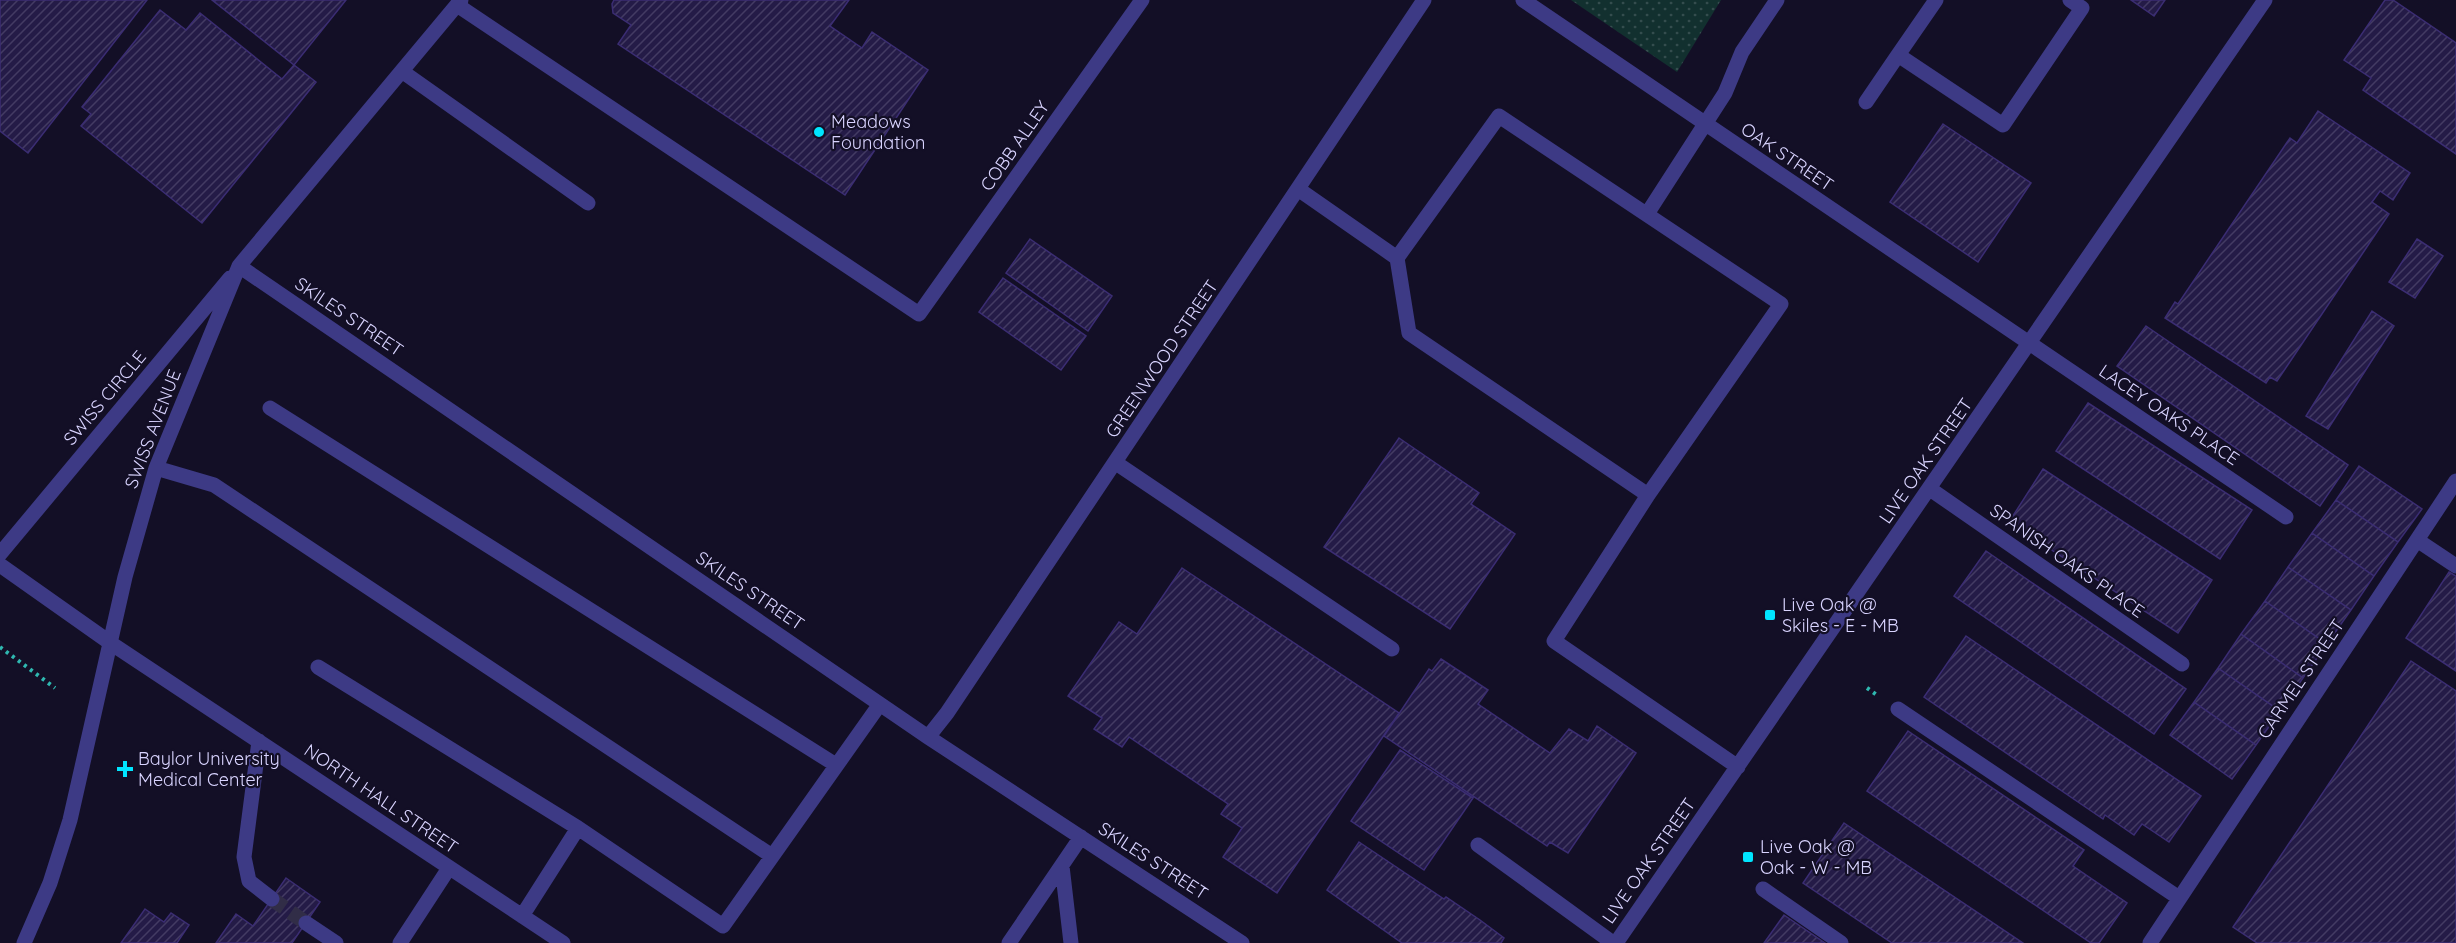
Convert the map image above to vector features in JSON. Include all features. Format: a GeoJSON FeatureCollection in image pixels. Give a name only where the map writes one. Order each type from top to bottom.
{"type":"FeatureCollection","features":[{"type":"Feature","properties":{"kind":"street","name":"COBB ALLEY"},"geometry":{"type":"LineString","coordinates":[[459,3],[919,314],[1142,0]]}},
{"type":"Feature","properties":{"kind":"street","name":"GREENWOOD STREET"},"geometry":{"type":"LineString","coordinates":[[928,737],[947,713],[1116,463],[1424,0]]}},
{"type":"Feature","properties":{"kind":"street","name":"OAK STREET"},"geometry":{"type":"LineString","coordinates":[[1523,0],[2030,344]]}},
{"type":"Feature","properties":{"kind":"street"},"geometry":{"type":"LineString","coordinates":[[1647,214],[1703,123],[1725,93],[1742,52],[1777,0]]}},
{"type":"Feature","properties":{"kind":"street"},"geometry":{"type":"LineString","coordinates":[[1866,102],[1936,0]]}},
{"type":"Feature","properties":{"kind":"street"},"geometry":{"type":"LineString","coordinates":[[1898,55],[2003,125],[2082,8],[2070,0]]}},
{"type":"Feature","properties":{"kind":"street","name":"LIVE OAK STREET"},"geometry":{"type":"LineString","coordinates":[[1615,943],[2265,0]]}},
{"type":"Feature","properties":{"kind":"street","name":"SWISS AVENUE"},"geometry":{"type":"LineString","coordinates":[[24,943],[50,883],[70,820],[126,577],[156,468],[239,266],[459,3]]}},
{"type":"Feature","properties":{"kind":"street"},"geometry":{"type":"LineString","coordinates":[[403,72],[588,203]]}},
{"type":"Feature","properties":{"kind":"street"},"geometry":{"type":"LineString","coordinates":[[1648,495],[1409,333],[1397,258],[1499,116],[1781,304],[1648,495],[1554,641],[1738,767]]}},
{"type":"Feature","properties":{"kind":"street"},"geometry":{"type":"LineString","coordinates":[[1298,189],[1397,258]]}},
{"type":"Feature","properties":{"kind":"street","name":"SWISS CIRCLE"},"geometry":{"type":"LineString","coordinates":[[0,554],[239,266]]}},
{"type":"Feature","properties":{"kind":"street","name":"SKILES STREET"},"geometry":{"type":"LineString","coordinates":[[239,266],[928,737],[1242,943]]}},
{"type":"Feature","properties":{"kind":"street","name":"LACEY OAKS PLACE"},"geometry":{"type":"LineString","coordinates":[[2030,344],[2286,517]]}},
{"type":"Feature","properties":{"kind":"street"},"geometry":{"type":"LineString","coordinates":[[270,408],[837,765]]}},
{"type":"Feature","properties":{"kind":"street"},"geometry":{"type":"LineString","coordinates":[[1116,463],[1392,649]]}},
{"type":"Feature","properties":{"kind":"street"},"geometry":{"type":"LineString","coordinates":[[156,468],[214,485],[772,856]]}},
{"type":"Feature","properties":{"kind":"street","name":"CARMEL STREET"},"geometry":{"type":"LineString","coordinates":[[2150,943],[2456,481]]}},
{"type":"Feature","properties":{"kind":"street","name":"SPANISH OAKS PLACE"},"geometry":{"type":"LineString","coordinates":[[1930,489],[2182,664]]}},
{"type":"Feature","properties":{"kind":"street"},"geometry":{"type":"LineString","coordinates":[[2417,540],[2456,566]]}},
{"type":"Feature","properties":{"kind":"street","name":"NORTH HALL STREET"},"geometry":{"type":"LineString","coordinates":[[0,565],[112,644],[563,943]]}},
{"type":"Feature","properties":{"kind":"street"},"geometry":{"type":"LineString","coordinates":[[318,667],[578,828],[723,926],[880,704]]}},
{"type":"Feature","properties":{"kind":"street"},"geometry":{"type":"LineString","coordinates":[[1898,709],[2179,898]]}},
{"type":"Feature","properties":{"kind":"street"},"geometry":{"type":"LineString","coordinates":[[259,741],[244,857],[249,880],[272,900]]}},
{"type":"Feature","properties":{"kind":"street"},"geometry":{"type":"LineString","coordinates":[[522,916],[578,828]]}},
{"type":"Feature","properties":{"kind":"street"},"geometry":{"type":"LineString","coordinates":[[1009,943],[1081,837]]}},
{"type":"Feature","properties":{"kind":"street"},"geometry":{"type":"LineString","coordinates":[[1478,845],[1615,943]]}},
{"type":"Feature","properties":{"kind":"street"},"geometry":{"type":"LineString","coordinates":[[1062,866],[1071,943]]}},
{"type":"Feature","properties":{"kind":"street"},"geometry":{"type":"LineString","coordinates":[[400,943],[449,868]]}},
{"type":"Feature","properties":{"kind":"street"},"geometry":{"type":"LineString","coordinates":[[1763,889],[1841,943]]}},
{"type":"Feature","properties":{"kind":"street"},"geometry":{"type":"LineString","coordinates":[[306,923],[336,943]]}},
{"type":"Feature","properties":{"kind":"path"},"geometry":{"type":"LineString","coordinates":[[0,647],[55,688]]}},
{"type":"Feature","properties":{"kind":"green space"},"geometry":{"type":"Polygon","coordinates":[[[1571,0],[1721,0],[1677,72],[1571,0]]]}},
{"type":"Feature","properties":{"kind":"building"},"geometry":{"type":"Polygon","coordinates":[[[0,0],[147,0],[28,153],[0,131],[0,0]]]}},
{"type":"Feature","properties":{"kind":"building"},"geometry":{"type":"Polygon","coordinates":[[[212,0],[346,0],[294,65],[212,0]]]}},
{"type":"Feature","properties":{"kind":"building","name":"Meadows Foundation"},"geometry":{"type":"Polygon","coordinates":[[[614,0],[849,0],[830,26],[862,48],[872,32],[928,70],[845,195],[618,44],[631,25],[613,13],[614,0]]]}},
{"type":"Feature","properties":{"kind":"building"},"geometry":{"type":"Polygon","coordinates":[[[2131,0],[2165,0],[2154,16],[2131,0]]]}},
{"type":"Feature","properties":{"kind":"building"},"geometry":{"type":"Polygon","coordinates":[[[2385,0],[2393,0],[2456,43],[2456,154],[2363,90],[2371,78],[2344,60],[2385,0]]]}},
{"type":"Feature","properties":{"kind":"building"},"geometry":{"type":"Polygon","coordinates":[[[160,10],[186,30],[200,13],[282,79],[294,65],[316,82],[202,223],[81,126],[91,114],[82,107],[160,10]]]}},
{"type":"Feature","properties":{"kind":"building"},"geometry":{"type":"Polygon","coordinates":[[[2318,111],[2410,173],[2393,200],[2380,191],[2372,202],[2389,214],[2277,381],[2270,377],[2266,383],[2165,318],[2175,302],[2178,304],[2290,138],[2297,143],[2318,111]]]}},
{"type":"Feature","properties":{"kind":"building"},"geometry":{"type":"Polygon","coordinates":[[[1943,124],[2031,183],[1978,262],[1890,202],[1943,124]]]}},
{"type":"Feature","properties":{"kind":"building"},"geometry":{"type":"Polygon","coordinates":[[[1030,239],[1112,296],[1088,331],[1006,273],[1030,239]]]}},
{"type":"Feature","properties":{"kind":"building"},"geometry":{"type":"Polygon","coordinates":[[[2417,239],[2443,256],[2415,298],[2389,282],[2417,239]]]}},
{"type":"Feature","properties":{"kind":"building"},"geometry":{"type":"Polygon","coordinates":[[[1003,278],[1086,336],[1061,370],[979,312],[1003,278]]]}},
{"type":"Feature","properties":{"kind":"building"},"geometry":{"type":"Polygon","coordinates":[[[2372,311],[2394,326],[2328,429],[2306,416],[2372,311]]]}},
{"type":"Feature","properties":{"kind":"building"},"geometry":{"type":"Polygon","coordinates":[[[2146,326],[2348,465],[2320,506],[2117,366],[2146,326]]]}},
{"type":"Feature","properties":{"kind":"building"},"geometry":{"type":"Polygon","coordinates":[[[2088,403],[2252,510],[2220,559],[2056,451],[2088,403]]]}},
{"type":"Feature","properties":{"kind":"building"},"geometry":{"type":"Polygon","coordinates":[[[1399,438],[1479,493],[1471,504],[1515,534],[1450,629],[1324,547],[1399,438]]]}},
{"type":"Feature","properties":{"kind":"building"},"geometry":{"type":"Polygon","coordinates":[[[2359,466],[2422,509],[2398,542],[2336,500],[2359,466]]]}},
{"type":"Feature","properties":{"kind":"building"},"geometry":{"type":"Polygon","coordinates":[[[2043,469],[2212,580],[2178,633],[2009,522],[2043,469]]]}},
{"type":"Feature","properties":{"kind":"building"},"geometry":{"type":"Polygon","coordinates":[[[2336,500],[2398,542],[2374,576],[2312,533],[2336,500]]]}},
{"type":"Feature","properties":{"kind":"building"},"geometry":{"type":"Polygon","coordinates":[[[2312,533],[2374,576],[2351,610],[2288,567],[2312,533]]]}},
{"type":"Feature","properties":{"kind":"building"},"geometry":{"type":"Polygon","coordinates":[[[1986,551],[2186,689],[2154,734],[1954,596],[1986,551]]]}},
{"type":"Feature","properties":{"kind":"building"},"geometry":{"type":"Polygon","coordinates":[[[2288,567],[2351,610],[2327,644],[2265,601],[2288,567]]]}},
{"type":"Feature","properties":{"kind":"building"},"geometry":{"type":"Polygon","coordinates":[[[1182,568],[1399,713],[1277,893],[1223,857],[1242,828],[1221,814],[1228,804],[1129,737],[1122,747],[1094,729],[1102,718],[1068,696],[1119,622],[1137,634],[1182,568]]]}},
{"type":"Feature","properties":{"kind":"building"},"geometry":{"type":"Polygon","coordinates":[[[2449,572],[2456,576],[2456,671],[2406,638],[2449,572]]]}},
{"type":"Feature","properties":{"kind":"building"},"geometry":{"type":"Polygon","coordinates":[[[2265,601],[2327,644],[2303,678],[2241,634],[2265,601]]]}},
{"type":"Feature","properties":{"kind":"building"},"geometry":{"type":"Polygon","coordinates":[[[2241,634],[2303,678],[2280,711],[2218,668],[2241,634]]]}},
{"type":"Feature","properties":{"kind":"building"},"geometry":{"type":"Polygon","coordinates":[[[1966,636],[2201,796],[2169,842],[2142,824],[2134,835],[2105,815],[2103,819],[1924,697],[1966,636]]]}},
{"type":"Feature","properties":{"kind":"building"},"geometry":{"type":"Polygon","coordinates":[[[1441,659],[1488,690],[1478,704],[1550,753],[1569,729],[1588,741],[1597,726],[1636,753],[1568,853],[1550,842],[1547,846],[1384,736],[1429,669],[1432,671],[1441,659]]]}},
{"type":"Feature","properties":{"kind":"building"},"geometry":{"type":"Polygon","coordinates":[[[2411,661],[2456,691],[2456,943],[2257,943],[2233,927],[2411,661]]]}},
{"type":"Feature","properties":{"kind":"building"},"geometry":{"type":"Polygon","coordinates":[[[2218,668],[2280,711],[2256,745],[2194,702],[2218,668]]]}},
{"type":"Feature","properties":{"kind":"building"},"geometry":{"type":"Polygon","coordinates":[[[2194,702],[2256,745],[2232,779],[2170,735],[2194,702]]]}},
{"type":"Feature","properties":{"kind":"building"},"geometry":{"type":"Polygon","coordinates":[[[1908,731],[2084,850],[2073,866],[2127,903],[2099,943],[2091,943],[1867,791],[1908,731]]]}},
{"type":"Feature","properties":{"kind":"building"},"geometry":{"type":"Polygon","coordinates":[[[1400,750],[1473,798],[1424,870],[1351,821],[1400,750]]]}},
{"type":"Feature","properties":{"kind":"building"},"geometry":{"type":"Polygon","coordinates":[[[1844,823],[2023,943],[1892,943],[1803,883],[1844,823]]]}},
{"type":"Feature","properties":{"kind":"building"},"geometry":{"type":"Polygon","coordinates":[[[1359,842],[1444,899],[1446,897],[1480,920],[1504,938],[1501,943],[1402,943],[1327,890],[1359,842]]]}},
{"type":"Feature","properties":{"kind":"building"},"geometry":{"type":"Polygon","coordinates":[[[286,878],[320,902],[292,943],[216,943],[236,914],[253,926],[286,878]]]}},
{"type":"Feature","properties":{"kind":"building"},"geometry":{"type":"Polygon","coordinates":[[[145,909],[164,922],[171,913],[189,925],[177,943],[121,943],[145,909]]]}},
{"type":"Feature","properties":{"kind":"building"},"geometry":{"type":"Polygon","coordinates":[[[1784,915],[1825,943],[1764,943],[1784,915]]]}},
{"type":"Feature","properties":{"kind":"tunnel"},"geometry":{"type":"LineString","coordinates":[[272,899],[306,923]]}},
{"type":"Feature","properties":{"kind":"place","name":"Meadows Foundation"},"geometry":{"type":"Point","coordinates":[819,132]}},
{"type":"Feature","properties":{"kind":"place","name":"Live Oak @ Skiles - E - MB"},"geometry":{"type":"Point","coordinates":[1770,615]}},
{"type":"Feature","properties":{"kind":"place","name":"Baylor University Medical Center"},"geometry":{"type":"Point","coordinates":[125,769]}},
{"type":"Feature","properties":{"kind":"place","name":"Live Oak @ Oak - W - MB"},"geometry":{"type":"Point","coordinates":[1748,857]}}]}
